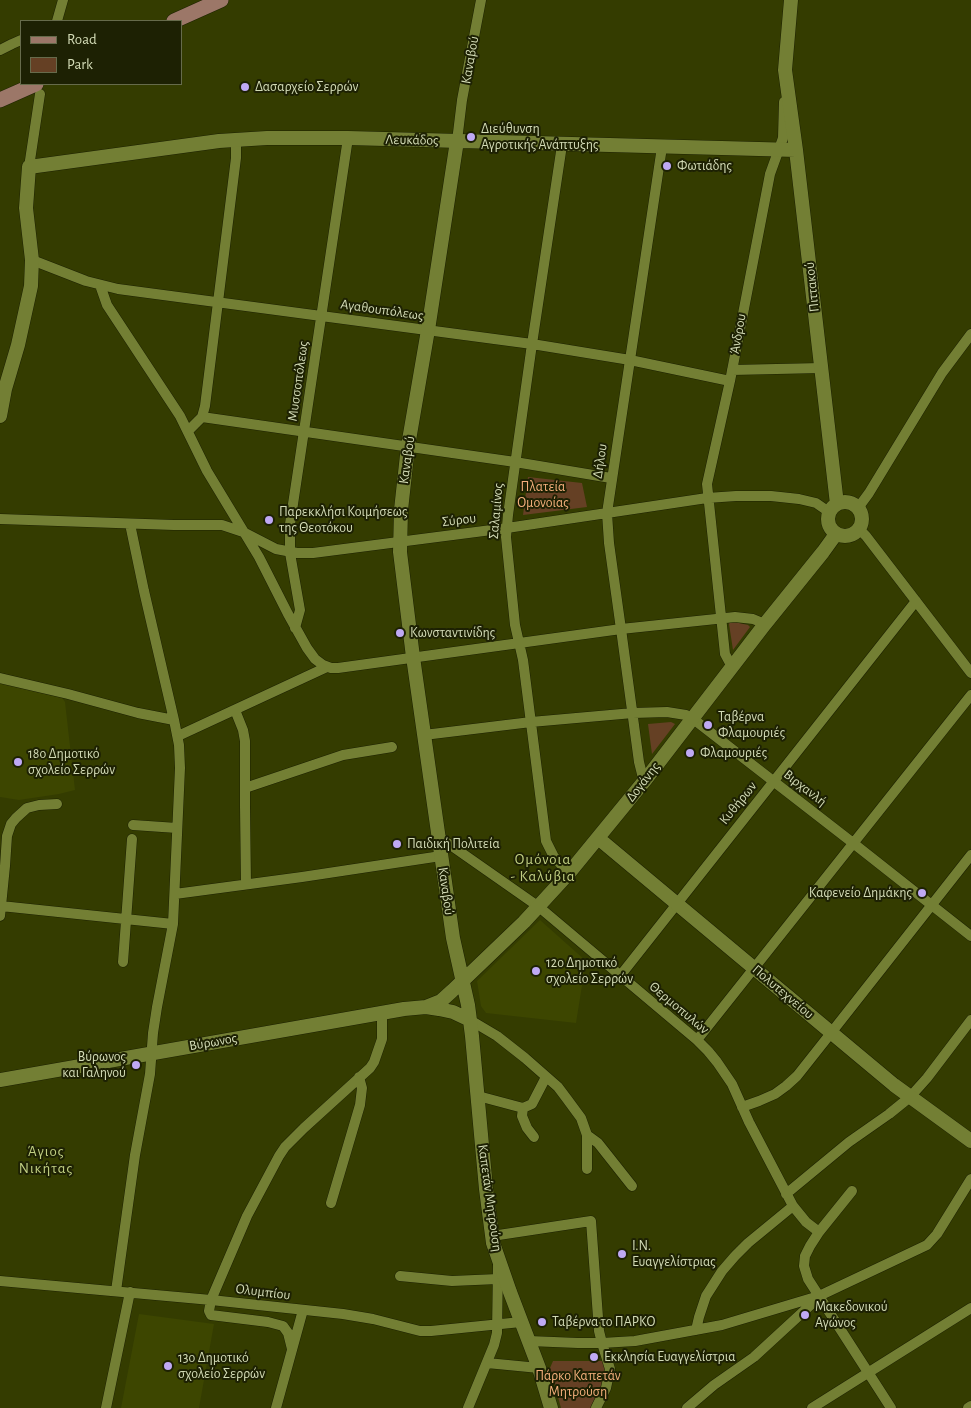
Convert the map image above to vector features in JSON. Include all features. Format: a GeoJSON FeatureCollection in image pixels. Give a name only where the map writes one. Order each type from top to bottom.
{"type":"FeatureCollection","features":[{"type":"Feature","properties":{"kind":"main road"},"geometry":{"type":"LineString","coordinates":[[176,20],[221,0]]}},
{"type":"Feature","properties":{"kind":"main road"},"geometry":{"type":"LineString","coordinates":[[0,100],[38,89]]}},
{"type":"Feature","properties":{"kind":"street"},"geometry":{"type":"LineString","coordinates":[[57,20],[63,0]]}},
{"type":"Feature","properties":{"kind":"street","name":"Καναβού"},"geometry":{"type":"LineString","coordinates":[[463,981],[453,938],[438,838],[413,657],[400,541],[401,510],[408,446],[428,330],[462,100],[481,0]]}},
{"type":"Feature","properties":{"kind":"street","name":"Άνδρου"},"geometry":{"type":"LineString","coordinates":[[732,667],[726,656],[707,498],[707,479],[731,376],[770,174],[784,130],[785,70],[791,0]]}},
{"type":"Feature","properties":{"kind":"street"},"geometry":{"type":"LineString","coordinates":[[0,50],[20,40]]}},
{"type":"Feature","properties":{"kind":"street","name":"Πιττακού"},"geometry":{"type":"LineString","coordinates":[[785,70],[821,368],[833,508]]}},
{"type":"Feature","properties":{"kind":"street"},"geometry":{"type":"LineString","coordinates":[[0,416],[3,393],[18,346],[31,286],[32,260],[26,208],[38,89]]}},
{"type":"Feature","properties":{"kind":"street","name":"Λευκάδος"},"geometry":{"type":"LineString","coordinates":[[29,166],[236,140],[267,138],[348,138],[662,148],[796,150]]}},
{"type":"Feature","properties":{"kind":"street","name":"Μυσσοπόλεως"},"geometry":{"type":"LineString","coordinates":[[295,628],[299,614],[299,605],[290,553],[290,524],[348,138]]}},
{"type":"Feature","properties":{"kind":"street"},"geometry":{"type":"LineString","coordinates":[[188,431],[202,417],[205,406],[236,158],[236,140]]}},
{"type":"Feature","properties":{"kind":"street","name":"Σαλαμίνος"},"geometry":{"type":"LineString","coordinates":[[562,145],[515,462],[506,528],[506,546],[515,625],[523,660],[546,840],[554,857],[569,873]]}},
{"type":"Feature","properties":{"kind":"street","name":"Δήλου"},"geometry":{"type":"LineString","coordinates":[[646,779],[642,774],[639,762],[608,543],[607,513],[662,148]]}},
{"type":"Feature","properties":{"kind":"street","name":"Αγαθουπόλεως"},"geometry":{"type":"LineString","coordinates":[[32,260],[86,281],[138,292],[532,344],[731,376],[821,368]]}},
{"type":"Feature","properties":{"kind":"street"},"geometry":{"type":"LineString","coordinates":[[100,285],[107,305],[162,387],[188,431],[207,471],[263,564],[295,628],[312,656],[319,663],[327,667],[338,668],[621,629],[722,619],[748,618],[765,624]]}},
{"type":"Feature","properties":{"kind":"street"},"geometry":{"type":"LineString","coordinates":[[858,508],[942,373],[971,334]]}},
{"type":"Feature","properties":{"kind":"street"},"geometry":{"type":"LineString","coordinates":[[202,417],[305,430],[611,478]]}},
{"type":"Feature","properties":{"kind":"street","name":"Σύρου"},"geometry":{"type":"LineString","coordinates":[[1,518],[130,524],[222,525],[243,532],[268,545],[290,553],[313,552],[506,528],[707,498],[736,496],[787,497],[833,508]]}},
{"type":"Feature","properties":{"kind":"street"},"geometry":{"type":"LineString","coordinates":[[843,502],[849,502],[858,508],[862,519],[859,529],[851,535],[836,534],[830,528],[828,520],[833,508],[843,502]]}},
{"type":"Feature","properties":{"kind":"street"},"geometry":{"type":"LineString","coordinates":[[116,1291],[135,1155],[150,1074],[157,1007],[172,929],[180,768],[178,736],[130,524]]}},
{"type":"Feature","properties":{"kind":"street"},"geometry":{"type":"LineString","coordinates":[[859,529],[971,673]]}},
{"type":"Feature","properties":{"kind":"street","name":"Δογάνης"},"geometry":{"type":"LineString","coordinates":[[426,1007],[441,1001],[463,981],[539,906],[569,873],[646,779],[765,624],[824,552],[836,534]]}},
{"type":"Feature","properties":{"kind":"street","name":"Κυθήρων"},"geometry":{"type":"LineString","coordinates":[[620,976],[916,601]]}},
{"type":"Feature","properties":{"kind":"street"},"geometry":{"type":"LineString","coordinates":[[178,736],[327,667]]}},
{"type":"Feature","properties":{"kind":"street"},"geometry":{"type":"LineString","coordinates":[[0,678],[174,720]]}},
{"type":"Feature","properties":{"kind":"street"},"geometry":{"type":"LineString","coordinates":[[697,1040],[971,695]]}},
{"type":"Feature","properties":{"kind":"street"},"geometry":{"type":"LineString","coordinates":[[235,710],[245,741],[246,884]]}},
{"type":"Feature","properties":{"kind":"street","name":"Βιρχανλή"},"geometry":{"type":"LineString","coordinates":[[424,736],[531,722],[633,713],[678,713],[692,718],[971,936]]}},
{"type":"Feature","properties":{"kind":"street"},"geometry":{"type":"LineString","coordinates":[[245,788],[343,755],[392,747]]}},
{"type":"Feature","properties":{"kind":"street"},"geometry":{"type":"LineString","coordinates":[[58,804],[27,808],[11,824],[7,836],[1,911],[126,918],[172,929]]}},
{"type":"Feature","properties":{"kind":"street"},"geometry":{"type":"LineString","coordinates":[[133,825],[177,828]]}},
{"type":"Feature","properties":{"kind":"street","name":"Θερμοπυλών"},"geometry":{"type":"LineString","coordinates":[[438,838],[539,906],[697,1040],[721,1067],[732,1084],[793,1206],[806,1222],[819,1232]]}},
{"type":"Feature","properties":{"kind":"street","name":"Πολυτεχνείου"},"geometry":{"type":"LineString","coordinates":[[598,838],[910,1097],[971,1141]]}},
{"type":"Feature","properties":{"kind":"street"},"geometry":{"type":"LineString","coordinates":[[123,962],[132,840]]}},
{"type":"Feature","properties":{"kind":"street"},"geometry":{"type":"LineString","coordinates":[[742,1106],[768,1097],[786,1086],[797,1076],[971,855]]}},
{"type":"Feature","properties":{"kind":"street"},"geometry":{"type":"LineString","coordinates":[[175,894],[441,856]]}},
{"type":"Feature","properties":{"kind":"street","name":"Καπετάν Μητρούση"},"geometry":{"type":"LineString","coordinates":[[463,981],[470,1020],[492,1236],[498,1260],[540,1368],[551,1408]]}},
{"type":"Feature","properties":{"kind":"street"},"geometry":{"type":"LineString","coordinates":[[426,1007],[452,1012],[497,1036],[525,1058],[563,1093],[581,1118],[587,1135],[587,1169]]}},
{"type":"Feature","properties":{"kind":"street","name":"Βύρωνος"},"geometry":{"type":"LineString","coordinates":[[0,1080],[382,1012],[426,1007]]}},
{"type":"Feature","properties":{"kind":"street"},"geometry":{"type":"LineString","coordinates":[[292,1349],[288,1333],[283,1326],[268,1322],[211,1316],[209,1311],[211,1300],[247,1216],[285,1147],[372,1065],[382,1039],[382,1012]]}},
{"type":"Feature","properties":{"kind":"street"},"geometry":{"type":"LineString","coordinates":[[786,1194],[860,1134],[910,1097],[971,1020]]}},
{"type":"Feature","properties":{"kind":"street"},"geometry":{"type":"LineString","coordinates":[[331,1202],[360,1105],[362,1088],[359,1077]]}},
{"type":"Feature","properties":{"kind":"street"},"geometry":{"type":"LineString","coordinates":[[478,1096],[523,1108],[532,1104],[546,1077]]}},
{"type":"Feature","properties":{"kind":"street"},"geometry":{"type":"LineString","coordinates":[[523,1108],[522,1116],[527,1128],[534,1137]]}},
{"type":"Feature","properties":{"kind":"street"},"geometry":{"type":"LineString","coordinates":[[587,1135],[598,1143],[632,1186]]}},
{"type":"Feature","properties":{"kind":"street"},"geometry":{"type":"LineString","coordinates":[[529,1341],[602,1343],[635,1340],[722,1325],[819,1296],[927,1245],[941,1228],[971,1180]]}},
{"type":"Feature","properties":{"kind":"street"},"geometry":{"type":"LineString","coordinates":[[852,1191],[807,1250],[804,1266],[808,1279],[891,1408]]}},
{"type":"Feature","properties":{"kind":"street"},"geometry":{"type":"LineString","coordinates":[[696,1330],[706,1296],[722,1271],[748,1243],[793,1206]]}},
{"type":"Feature","properties":{"kind":"street"},"geometry":{"type":"LineString","coordinates":[[492,1236],[590,1221],[598,1314],[602,1343],[609,1364],[610,1374],[606,1388],[596,1408]]}},
{"type":"Feature","properties":{"kind":"street"},"geometry":{"type":"LineString","coordinates":[[468,1408],[496,1340],[498,1324],[498,1260]]}},
{"type":"Feature","properties":{"kind":"street"},"geometry":{"type":"LineString","coordinates":[[400,1276],[452,1281],[498,1279]]}},
{"type":"Feature","properties":{"kind":"street","name":"Ολυμπίου"},"geometry":{"type":"LineString","coordinates":[[0,1280],[211,1300],[361,1317],[420,1331],[521,1322]]}},
{"type":"Feature","properties":{"kind":"street"},"geometry":{"type":"LineString","coordinates":[[106,1408],[130,1292]]}},
{"type":"Feature","properties":{"kind":"street"},"geometry":{"type":"LineString","coordinates":[[686,1408],[709,1388],[754,1357],[819,1296]]}},
{"type":"Feature","properties":{"kind":"street"},"geometry":{"type":"LineString","coordinates":[[812,1408],[971,1308]]}},
{"type":"Feature","properties":{"kind":"street"},"geometry":{"type":"LineString","coordinates":[[276,1408],[303,1310]]}},
{"type":"Feature","properties":{"kind":"street"},"geometry":{"type":"LineString","coordinates":[[487,1363],[540,1368]]}},
{"type":"Feature","properties":{"kind":"shaded area"},"geometry":{"type":"Polygon","coordinates":[[[0,682],[61,696],[65,702],[75,790],[19,800],[0,797],[0,682]]]}},
{"type":"Feature","properties":{"kind":"shaded area","name":"12ο Δημοτικό σχολείο Σερρών"},"geometry":{"type":"Polygon","coordinates":[[[540,920],[586,961],[576,1023],[486,1013],[481,1006],[477,981],[540,920]]]}},
{"type":"Feature","properties":{"kind":"shaded area","name":"13ο Δημοτικό σχολείο Σερρών"},"geometry":{"type":"Polygon","coordinates":[[[139,1314],[214,1324],[199,1408],[121,1408],[139,1314]]]}},
{"type":"Feature","properties":{"kind":"green space","name":"Πλατεία Ομονοίας"},"geometry":{"type":"Polygon","coordinates":[[[528,477],[582,483],[587,507],[523,515],[528,477]]]}},
{"type":"Feature","properties":{"kind":"green space"},"geometry":{"type":"Polygon","coordinates":[[[730,621],[750,627],[733,650],[729,624],[730,621]]]}},
{"type":"Feature","properties":{"kind":"green space"},"geometry":{"type":"Polygon","coordinates":[[[671,722],[675,724],[652,754],[648,724],[671,722]]]}},
{"type":"Feature","properties":{"kind":"green space","name":"Πάρκο Καπετάν Μητρούση"},"geometry":{"type":"Polygon","coordinates":[[[553,1361],[606,1361],[606,1376],[593,1408],[561,1408],[550,1368],[553,1361]]]}},
{"type":"Feature","properties":{"kind":"place","name":"Δασαρχείο Σερρών"},"geometry":{"type":"Point","coordinates":[245,87]}},
{"type":"Feature","properties":{"kind":"place","name":"Διεύθυνση Αγροτικής Ανάπτυξης"},"geometry":{"type":"Point","coordinates":[471,137]}},
{"type":"Feature","properties":{"kind":"place","name":"Φωτιάδης"},"geometry":{"type":"Point","coordinates":[667,166]}},
{"type":"Feature","properties":{"kind":"place","name":"Παρεκκλήσι Κοιμήσεως της Θεοτόκου"},"geometry":{"type":"Point","coordinates":[269,520]}},
{"type":"Feature","properties":{"kind":"place","name":"Κωνσταντινίδης"},"geometry":{"type":"Point","coordinates":[400,633]}},
{"type":"Feature","properties":{"kind":"place","name":"Ταβέρνα Φλαμουριές"},"geometry":{"type":"Point","coordinates":[708,725]}},
{"type":"Feature","properties":{"kind":"place","name":"Φλαμουριές"},"geometry":{"type":"Point","coordinates":[690,753]}},
{"type":"Feature","properties":{"kind":"place","name":"18ο Δημοτικό σχολείο Σερρών"},"geometry":{"type":"Point","coordinates":[18,762]}},
{"type":"Feature","properties":{"kind":"place","name":"Παιδική Πολιτεία"},"geometry":{"type":"Point","coordinates":[397,844]}},
{"type":"Feature","properties":{"kind":"place","name":"Καφενείο Δημάκης"},"geometry":{"type":"Point","coordinates":[922,893]}},
{"type":"Feature","properties":{"kind":"place","name":"12ο Δημοτικό σχολείο Σερρών"},"geometry":{"type":"Point","coordinates":[536,971]}},
{"type":"Feature","properties":{"kind":"place","name":"Βύρωνος και Γαληνού"},"geometry":{"type":"Point","coordinates":[136,1065]}},
{"type":"Feature","properties":{"kind":"place","name":"Ι.Ν. Ευαγγελίστριας"},"geometry":{"type":"Point","coordinates":[622,1254]}},
{"type":"Feature","properties":{"kind":"place","name":"Μακεδονικού Αγώνος"},"geometry":{"type":"Point","coordinates":[805,1315]}},
{"type":"Feature","properties":{"kind":"place","name":"Ταβέρνα το ΠΑΡΚΟ"},"geometry":{"type":"Point","coordinates":[542,1322]}},
{"type":"Feature","properties":{"kind":"place","name":"Εκκλησία Ευαγγελίστρια"},"geometry":{"type":"Point","coordinates":[594,1357]}},
{"type":"Feature","properties":{"kind":"place","name":"13ο Δημοτικό σχολείο Σερρών"},"geometry":{"type":"Point","coordinates":[168,1366]}},
{"type":"Feature","properties":{"kind":"district","name":"Ομόνοια - Καλύβια"},"geometry":{"type":"Point","coordinates":[543,868]}},
{"type":"Feature","properties":{"kind":"district","name":"Άγιος Νικήτας"},"geometry":{"type":"Point","coordinates":[46,1160]}}]}
